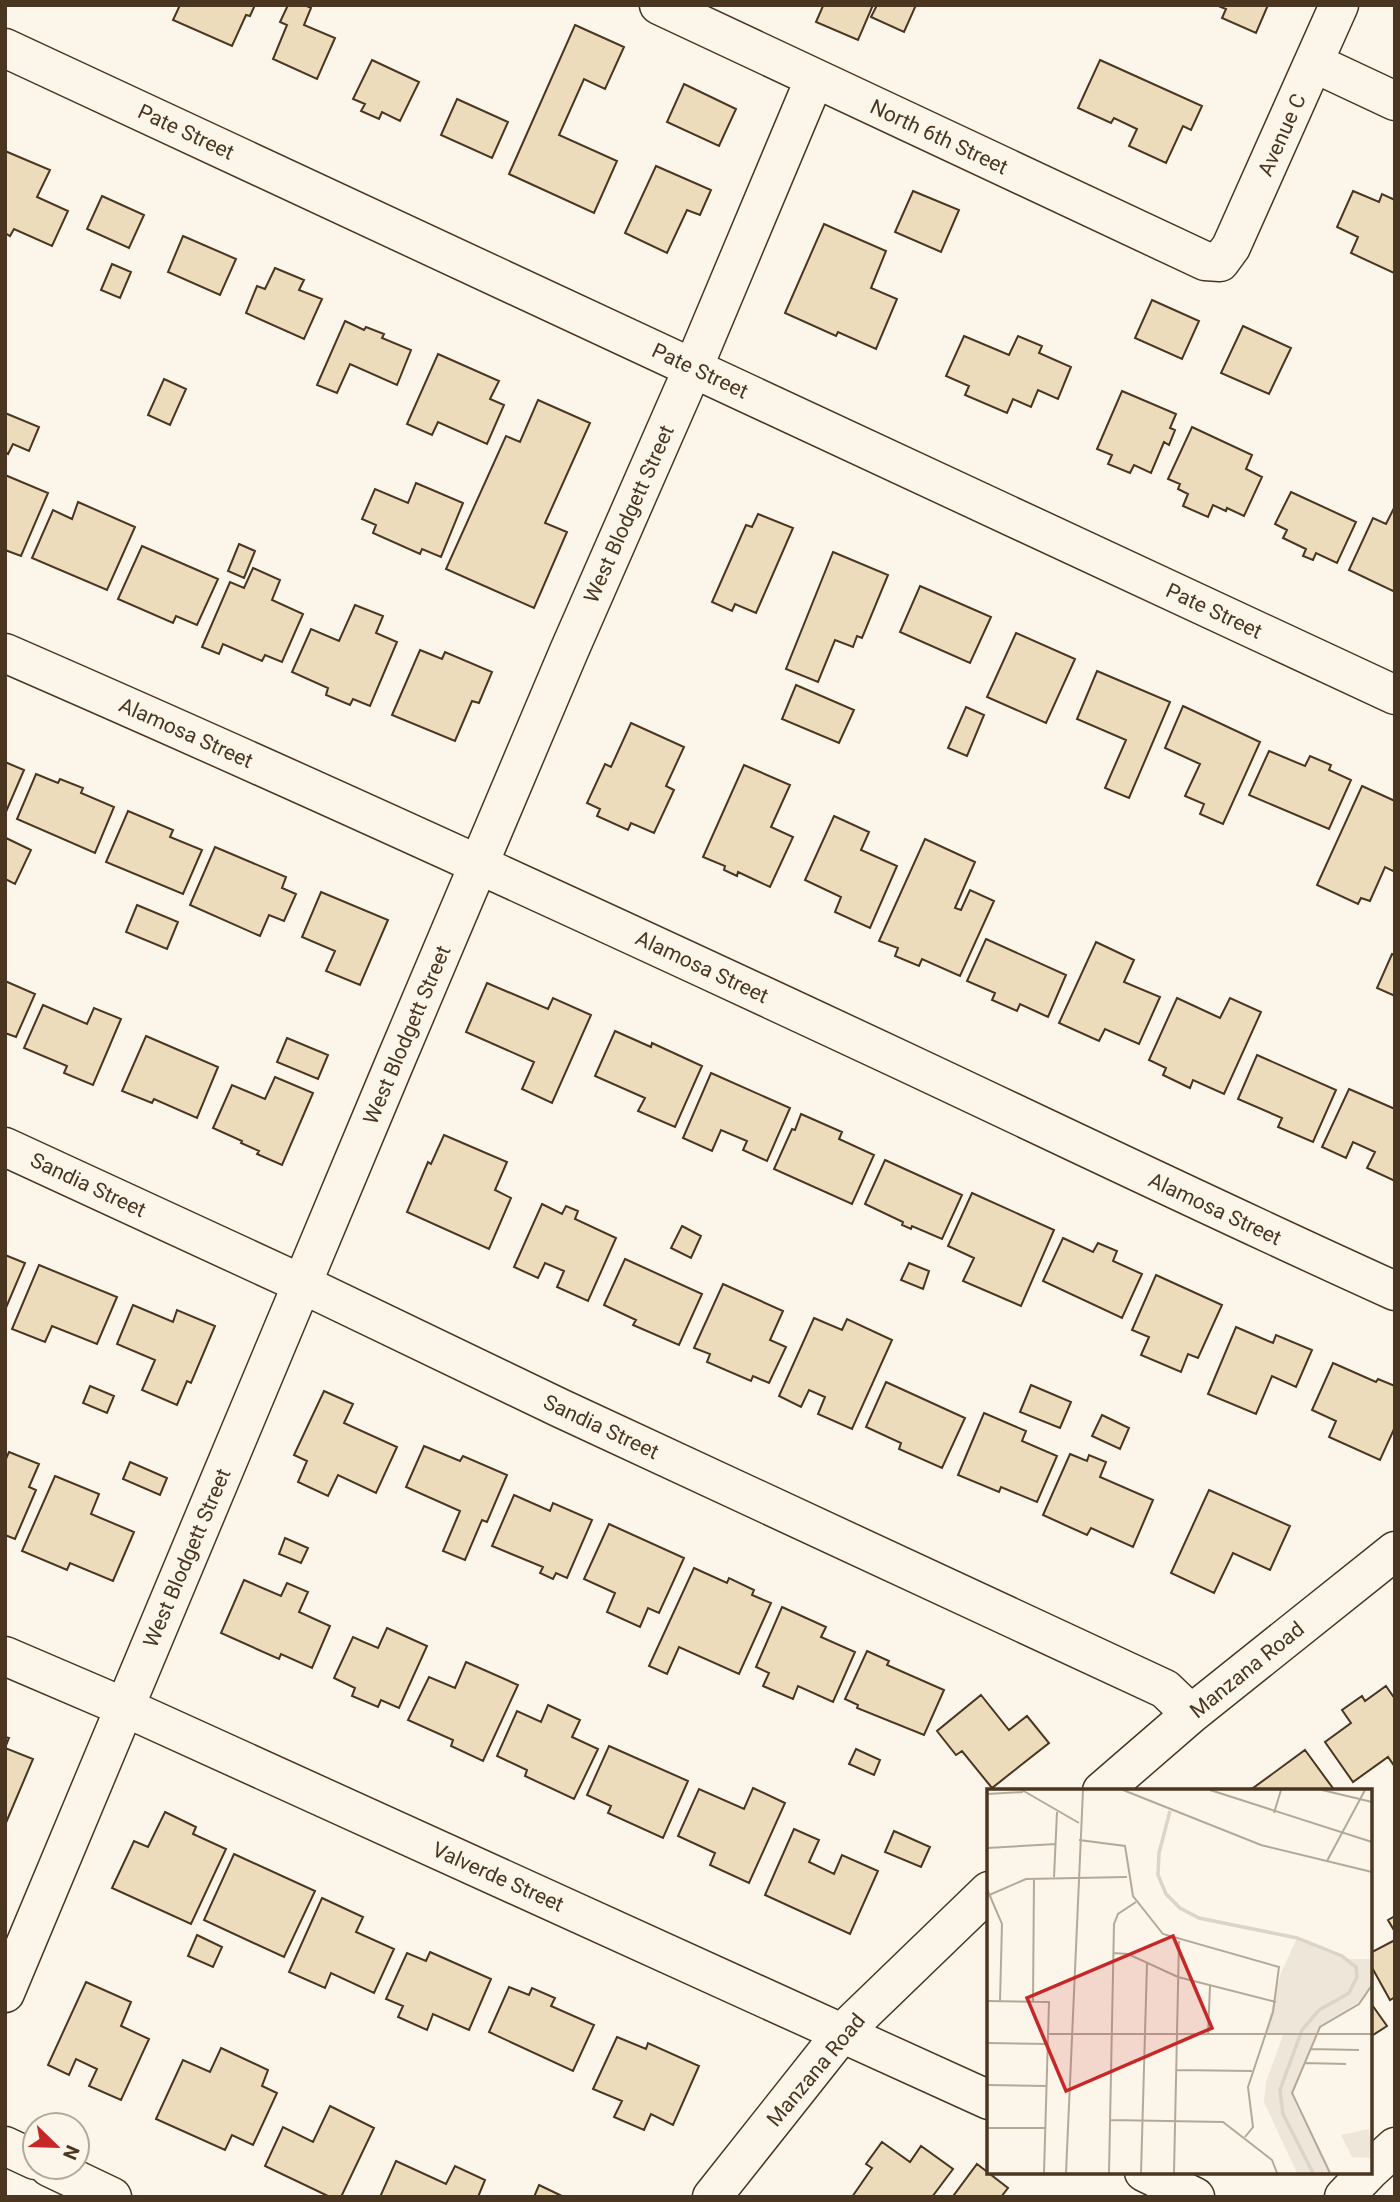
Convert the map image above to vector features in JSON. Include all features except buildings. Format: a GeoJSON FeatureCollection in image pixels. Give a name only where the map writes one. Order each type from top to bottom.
{"type":"FeatureCollection","features":[{"type":"Feature","properties":{"kind":"street","name":"Avenue C"},"geometry":{"type":"LineString","coordinates":[[1220,262],[1231,247],[1339,5]]}},
{"type":"Feature","properties":{"kind":"street","name":"North 6th Street"},"geometry":{"type":"LineString","coordinates":[[681,10],[814,80],[1205,261],[1220,262]]}},
{"type":"Feature","properties":{"kind":"street","name":"Pate Street"},"geometry":{"type":"LineString","coordinates":[[5,47],[1395,695]]}},
{"type":"Feature","properties":{"kind":"street"},"geometry":{"type":"LineString","coordinates":[[1314,63],[1395,102]]}},
{"type":"Feature","properties":{"kind":"street","name":"West Blodgett Street"},"geometry":{"type":"LineString","coordinates":[[5,1993],[569,651],[693,368],[814,80]]}},
{"type":"Feature","properties":{"kind":"street","name":"Alamosa Street"},"geometry":{"type":"LineString","coordinates":[[5,653],[480,864],[1395,1291]]}},
{"type":"Feature","properties":{"kind":"street","name":"Sandia Street"},"geometry":{"type":"LineString","coordinates":[[5,1147],[1164,1689],[1191,1714]]}},
{"type":"Feature","properties":{"kind":"street","name":"Manzana Road"},"geometry":{"type":"LineString","coordinates":[[1104,1789],[1191,1714],[1395,1551]]}},
{"type":"Feature","properties":{"kind":"street","name":"Valverde Street"},"geometry":{"type":"LineString","coordinates":[[5,1656],[124,1707],[987,2100]]}},
{"type":"Feature","properties":{"kind":"street","name":"Manzana Road"},"geometry":{"type":"LineString","coordinates":[[712,2197],[842,2034],[987,1893]]}},
{"type":"Feature","properties":{"kind":"street"},"geometry":{"type":"LineString","coordinates":[[5,2146],[21,2153]]}},
{"type":"Feature","properties":{"kind":"street"},"geometry":{"type":"LineString","coordinates":[[1372,2168],[1395,2147]]}},
{"type":"Feature","properties":{"kind":"street"},"geometry":{"type":"LineString","coordinates":[[1147,2174],[1195,2197]]}},
{"type":"Feature","properties":{"kind":"street"},"geometry":{"type":"LineString","coordinates":[[1344,2197],[1366,2174]]}},
{"type":"Feature","properties":{"kind":"street"},"geometry":{"type":"LineString","coordinates":[[78,2181],[112,2197]]}}]}
